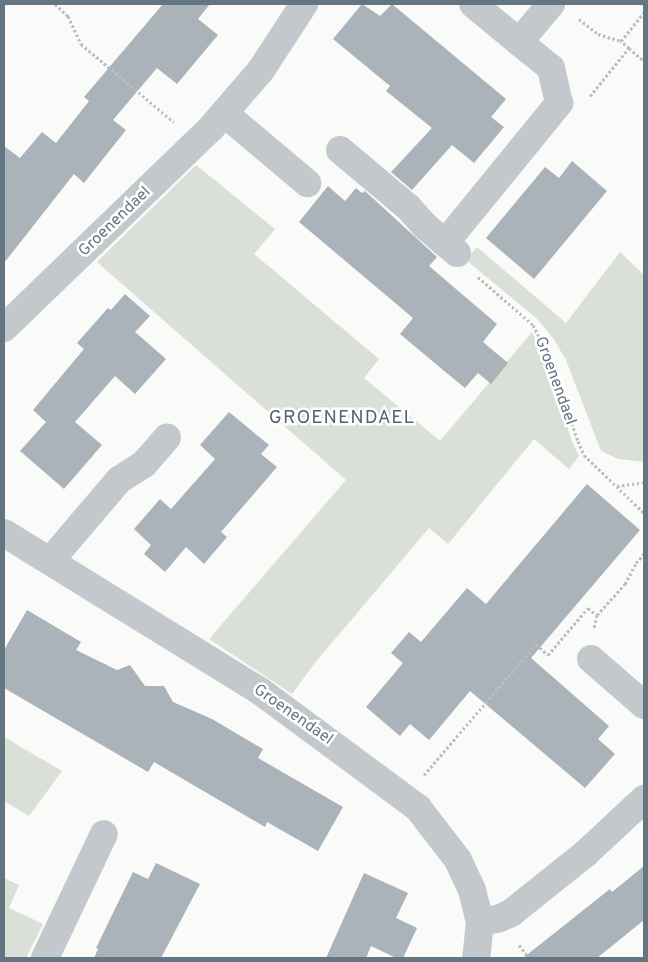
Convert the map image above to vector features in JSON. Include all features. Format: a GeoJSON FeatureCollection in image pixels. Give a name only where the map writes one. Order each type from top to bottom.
{"type":"FeatureCollection","features":[{"type":"Feature","properties":{"kind":"street","name":"Groenendael"},"geometry":{"type":"LineString","coordinates":[[4,328],[196,143],[224,113],[261,70],[304,4]]}},
{"type":"Feature","properties":{"kind":"street"},"geometry":{"type":"LineString","coordinates":[[340,150],[408,207],[457,256],[559,103],[551,68],[473,4]]}},
{"type":"Feature","properties":{"kind":"street"},"geometry":{"type":"LineString","coordinates":[[519,42],[551,4]]}},
{"type":"Feature","properties":{"kind":"street"},"geometry":{"type":"LineString","coordinates":[[224,113],[306,183]]}},
{"type":"Feature","properties":{"kind":"street"},"geometry":{"type":"LineString","coordinates":[[50,561],[119,480],[143,465],[171,437]]}},
{"type":"Feature","properties":{"kind":"street","name":"Groenendael"},"geometry":{"type":"LineString","coordinates":[[4,533],[260,691],[404,796],[430,822],[458,860],[472,890],[480,922],[476,958]]}},
{"type":"Feature","properties":{"kind":"street"},"geometry":{"type":"LineString","coordinates":[[592,646],[644,705]]}},
{"type":"Feature","properties":{"kind":"street"},"geometry":{"type":"LineString","coordinates":[[480,922],[500,918],[519,907],[586,854],[644,799]]}},
{"type":"Feature","properties":{"kind":"street"},"geometry":{"type":"LineString","coordinates":[[45,958],[104,834]]}},
{"type":"Feature","properties":{"kind":"path"},"geometry":{"type":"LineString","coordinates":[[55,4],[68,16],[81,44],[196,143]]}},
{"type":"Feature","properties":{"kind":"path"},"geometry":{"type":"LineString","coordinates":[[621,41],[644,13]]}},
{"type":"Feature","properties":{"kind":"path"},"geometry":{"type":"LineString","coordinates":[[598,34],[621,41],[644,61]]}},
{"type":"Feature","properties":{"kind":"path"},"geometry":{"type":"LineString","coordinates":[[559,103],[583,105],[629,48]]}},
{"type":"Feature","properties":{"kind":"path","name":"Groenendael"},"geometry":{"type":"LineString","coordinates":[[457,256],[533,324],[549,357],[580,448],[588,460],[644,513]]}},
{"type":"Feature","properties":{"kind":"path"},"geometry":{"type":"LineString","coordinates":[[616,487],[644,482]]}},
{"type":"Feature","properties":{"kind":"path"},"geometry":{"type":"LineString","coordinates":[[592,646],[594,618],[625,584],[636,563],[644,554]]}},
{"type":"Feature","properties":{"kind":"path"},"geometry":{"type":"LineString","coordinates":[[419,779],[536,644],[548,655],[588,608],[597,615]]}},
{"type":"Feature","properties":{"kind":"shaded area"},"geometry":{"type":"Polygon","coordinates":[[[196,165],[275,229],[254,254],[379,359],[364,378],[440,441],[532,332],[550,372],[572,441],[579,456],[569,469],[534,439],[448,544],[429,528],[314,664],[292,694],[209,639],[346,480],[97,262],[196,165]]]}},
{"type":"Feature","properties":{"kind":"shaded area"},"geometry":{"type":"Polygon","coordinates":[[[477,247],[566,323],[620,252],[644,275],[644,462],[618,459],[601,451],[566,360],[553,338],[536,318],[466,260],[477,247]]]}},
{"type":"Feature","properties":{"kind":"shaded area"},"geometry":{"type":"Polygon","coordinates":[[[4,737],[62,771],[29,816],[4,801],[4,737]]]}},
{"type":"Feature","properties":{"kind":"shaded area"},"geometry":{"type":"Polygon","coordinates":[[[4,878],[19,885],[9,908],[43,924],[26,958],[4,958],[4,878]]]}},
{"type":"Feature","properties":{"kind":"building"},"geometry":{"type":"Polygon","coordinates":[[[163,4],[210,4],[198,19],[218,35],[177,84],[157,68],[113,120],[126,130],[84,183],[74,174],[4,263],[4,146],[20,158],[42,132],[56,143],[89,101],[84,97],[163,4]]]}},
{"type":"Feature","properties":{"kind":"building"},"geometry":{"type":"Polygon","coordinates":[[[362,4],[380,16],[392,4],[506,99],[491,117],[504,127],[474,163],[452,145],[412,190],[391,172],[432,128],[386,91],[390,86],[333,39],[362,4]]]}},
{"type":"Feature","properties":{"kind":"building"},"geometry":{"type":"Polygon","coordinates":[[[572,161],[607,191],[534,279],[486,238],[545,167],[559,178],[572,161]]]}},
{"type":"Feature","properties":{"kind":"building"},"geometry":{"type":"Polygon","coordinates":[[[328,186],[345,201],[356,188],[362,193],[365,191],[437,257],[429,266],[497,324],[483,342],[508,363],[491,384],[478,373],[465,388],[400,334],[413,318],[299,222],[328,186]]]}},
{"type":"Feature","properties":{"kind":"building"},"geometry":{"type":"Polygon","coordinates":[[[125,294],[150,316],[135,332],[166,359],[135,394],[115,376],[75,422],[102,445],[64,489],[20,451],[46,422],[33,410],[84,349],[77,343],[108,308],[111,310],[125,294]]]}},
{"type":"Feature","properties":{"kind":"building"},"geometry":{"type":"Polygon","coordinates":[[[229,412],[269,445],[261,454],[277,467],[221,532],[227,537],[204,564],[186,547],[165,572],[144,554],[151,545],[134,529],[160,499],[171,509],[215,459],[200,445],[229,412]]]}},
{"type":"Feature","properties":{"kind":"building"},"geometry":{"type":"Polygon","coordinates":[[[587,484],[640,530],[531,658],[609,726],[598,739],[615,754],[585,788],[470,691],[429,740],[410,724],[400,736],[366,707],[403,663],[391,653],[409,632],[421,642],[467,588],[486,604],[587,484]]]}},
{"type":"Feature","properties":{"kind":"building"},"geometry":{"type":"Polygon","coordinates":[[[27,610],[81,642],[76,650],[117,670],[130,665],[145,686],[164,686],[173,702],[212,719],[263,749],[258,758],[343,807],[318,851],[267,822],[265,827],[154,762],[148,772],[4,688],[4,650],[27,610]]]}},
{"type":"Feature","properties":{"kind":"building"},"geometry":{"type":"Polygon","coordinates":[[[156,863],[200,884],[161,958],[94,958],[98,949],[96,948],[133,872],[148,879],[156,863]]]}},
{"type":"Feature","properties":{"kind":"building"},"geometry":{"type":"Polygon","coordinates":[[[644,866],[644,920],[597,958],[523,958],[610,889],[612,892],[644,866]]]}},
{"type":"Feature","properties":{"kind":"building"},"geometry":{"type":"Polygon","coordinates":[[[364,873],[408,893],[396,918],[417,928],[403,958],[396,958],[371,946],[366,958],[326,958],[364,873]]]}},
{"type":"Feature","properties":{"kind":"district","name":"GROENENDAEL"},"geometry":{"type":"Point","coordinates":[342,419]}}]}
